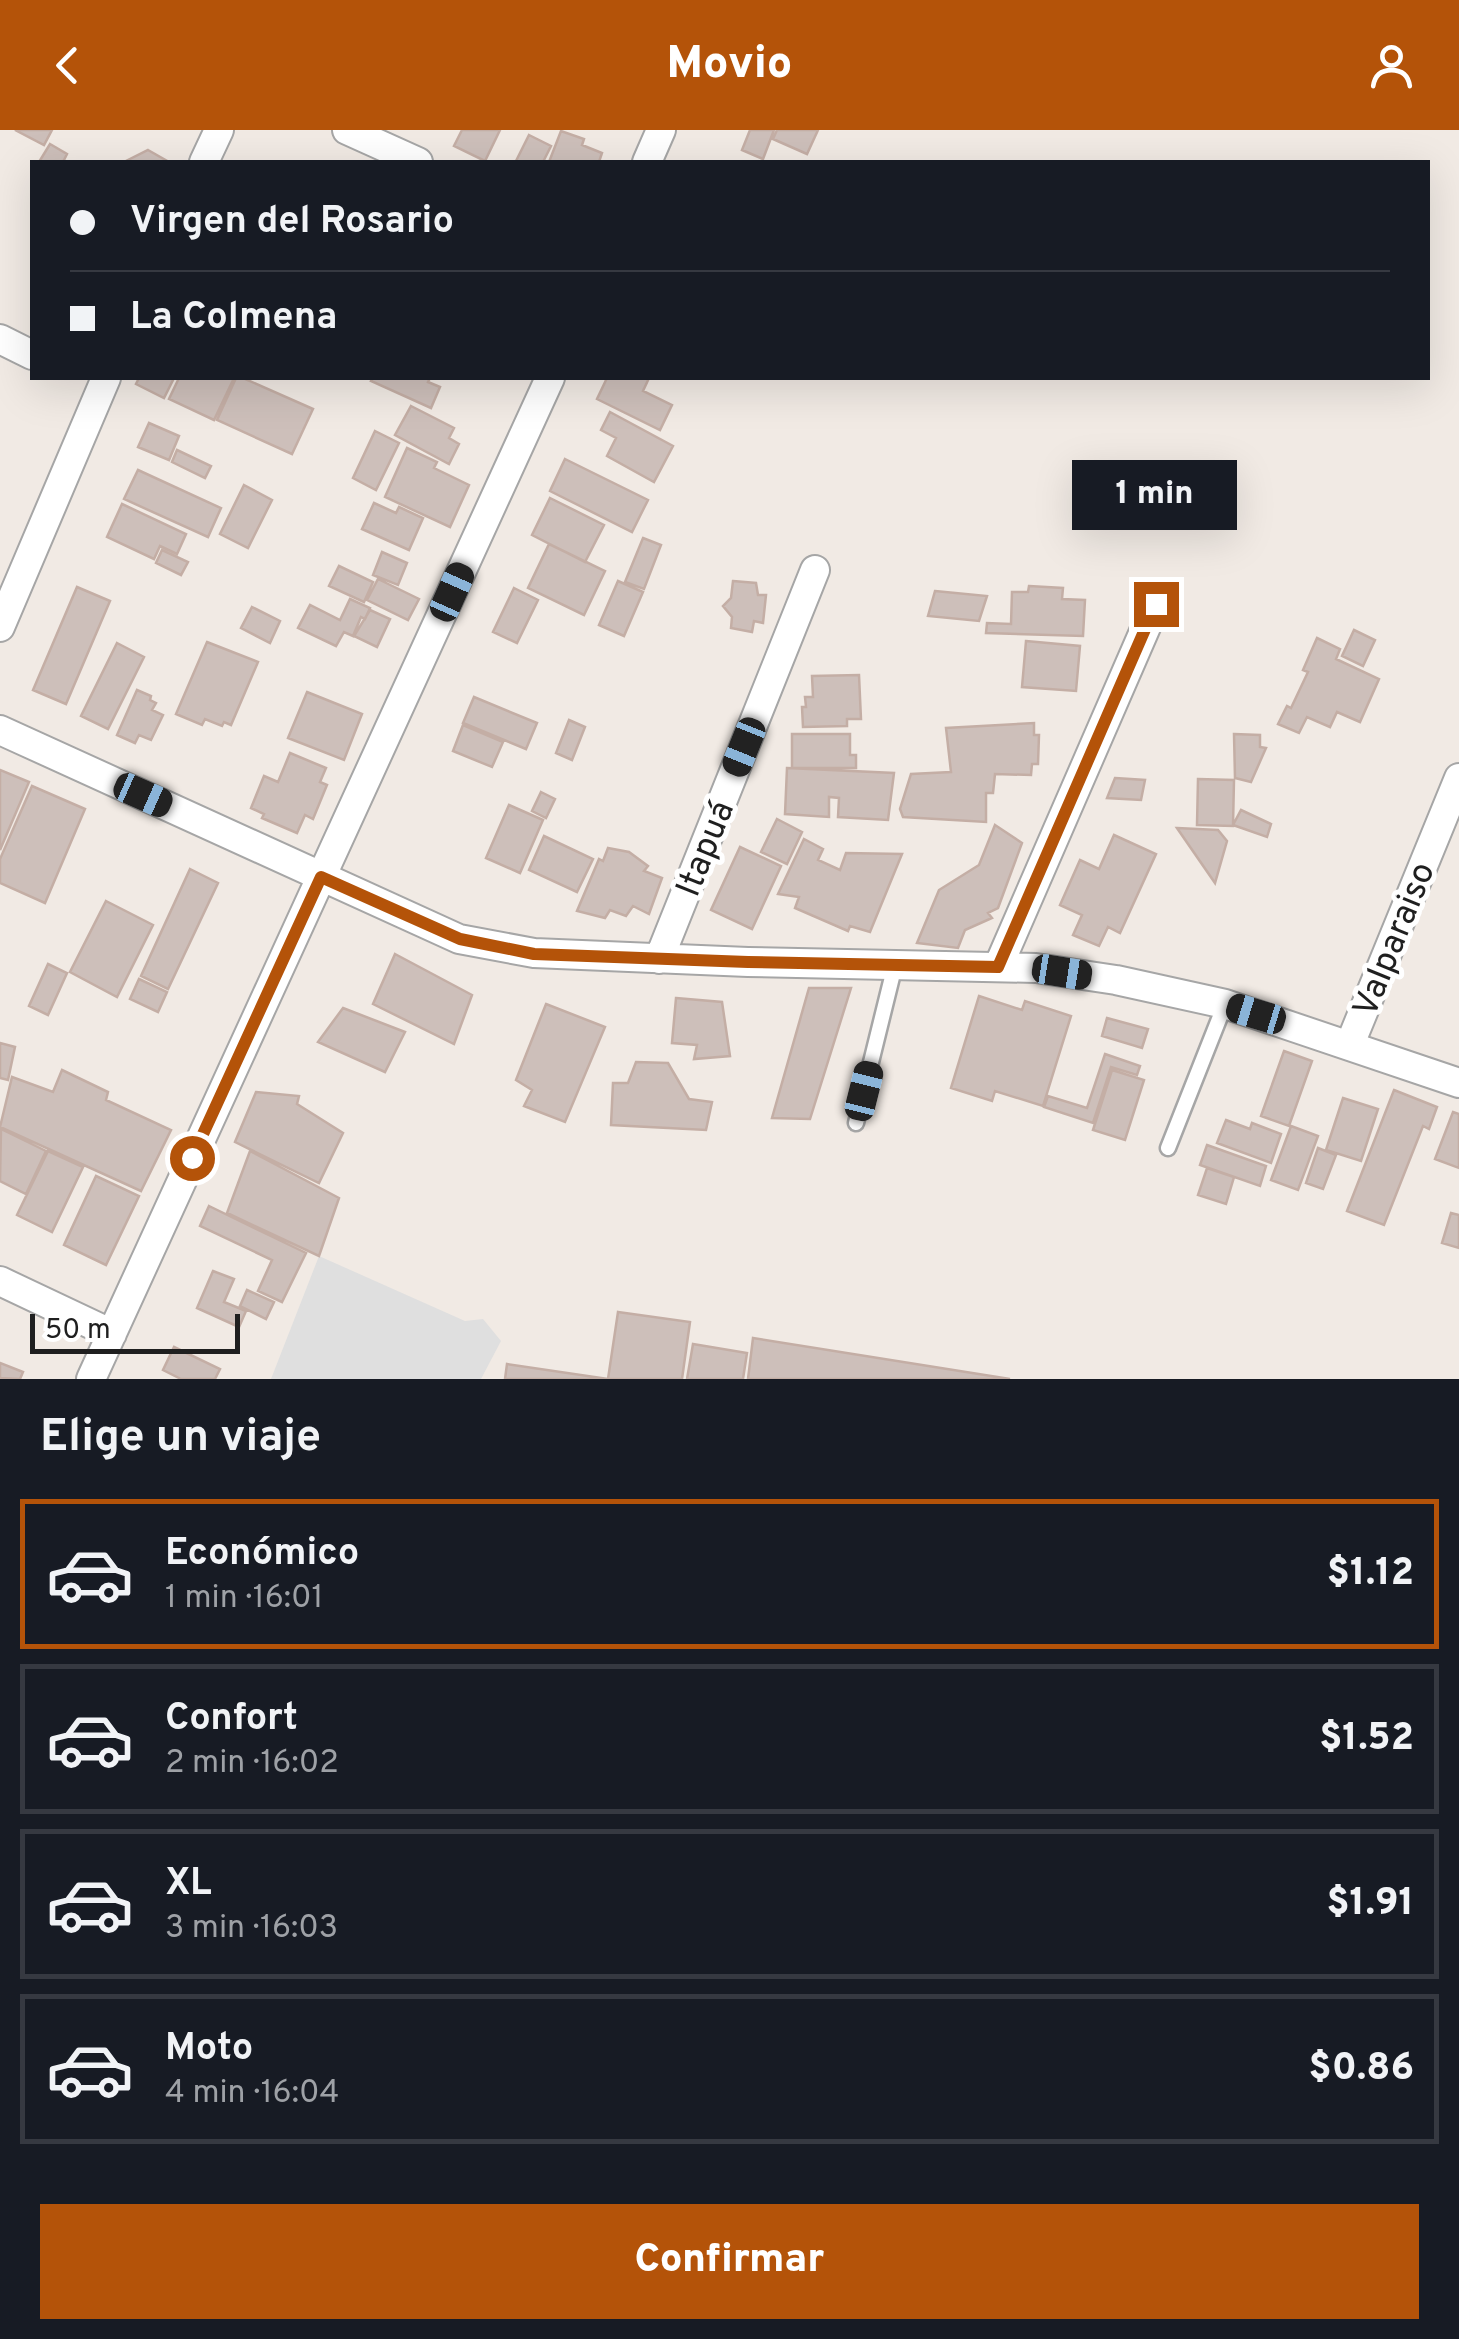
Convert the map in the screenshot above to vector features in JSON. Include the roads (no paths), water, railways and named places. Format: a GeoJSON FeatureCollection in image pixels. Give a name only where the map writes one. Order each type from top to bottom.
{"type":"FeatureCollection","features":[{"type":"Feature","properties":{"kind":"street"},"geometry":{"type":"LineString","coordinates":[[205,160],[219,130]]}},
{"type":"Feature","properties":{"kind":"street"},"geometry":{"type":"LineString","coordinates":[[347,130],[414,160]]}},
{"type":"Feature","properties":{"kind":"street"},"geometry":{"type":"LineString","coordinates":[[648,160],[662,130]]}},
{"type":"Feature","properties":{"kind":"street"},"geometry":{"type":"LineString","coordinates":[[0,339],[30,353]]}},
{"type":"Feature","properties":{"kind":"street"},"geometry":{"type":"LineString","coordinates":[[91,1379],[549,380]]}},
{"type":"Feature","properties":{"kind":"street"},"geometry":{"type":"LineString","coordinates":[[0,627],[96,381]]}},
{"type":"Feature","properties":{"kind":"street","name":"Itapuá"},"geometry":{"type":"LineString","coordinates":[[659,959],[815,570]]}},
{"type":"Feature","properties":{"kind":"street"},"geometry":{"type":"LineString","coordinates":[[998,967],[1156,604]]}},
{"type":"Feature","properties":{"kind":"street"},"geometry":{"type":"LineString","coordinates":[[0,730],[460,939],[534,954],[1036,968],[1116,980],[1225,1004],[1459,1083]]}},
{"type":"Feature","properties":{"kind":"street","name":"Valparaiso"},"geometry":{"type":"LineString","coordinates":[[1350,1044],[1459,778]]}},
{"type":"Feature","properties":{"kind":"street"},"geometry":{"type":"LineString","coordinates":[[0,1281],[112,1334]]}},
{"type":"Feature","properties":{"kind":"lane"},"geometry":{"type":"LineString","coordinates":[[856,1122],[895,965]]}},
{"type":"Feature","properties":{"kind":"lane"},"geometry":{"type":"LineString","coordinates":[[1168,1148],[1225,1004]]}}]}
